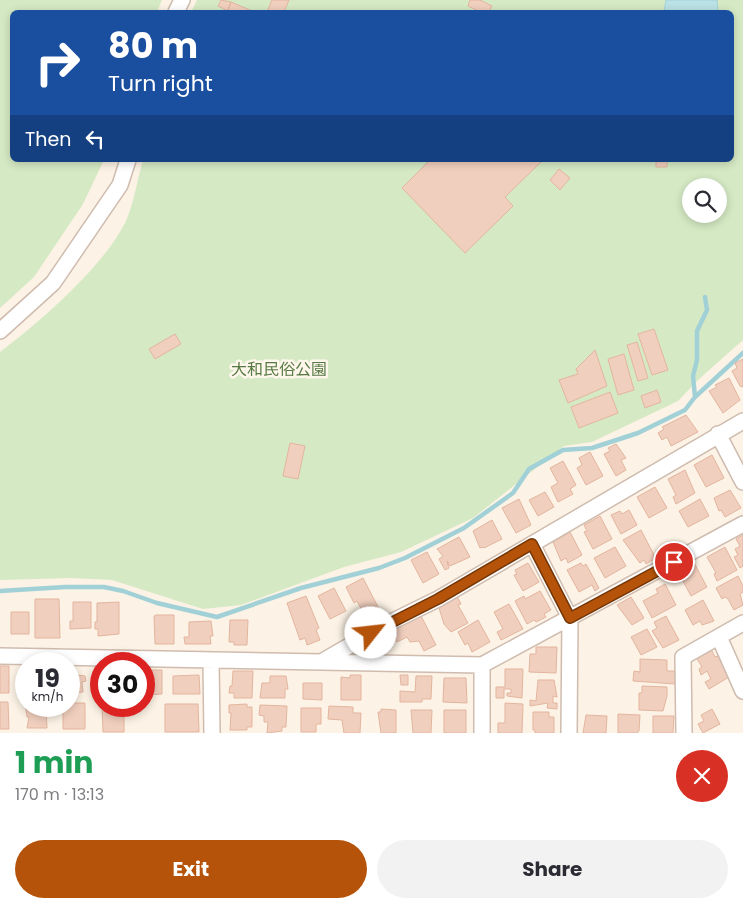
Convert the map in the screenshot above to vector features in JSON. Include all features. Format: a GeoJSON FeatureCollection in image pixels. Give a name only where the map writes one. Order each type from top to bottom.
{"type":"FeatureCollection","features":[{"type":"Feature","properties":{"kind":"street"},"geometry":{"type":"LineString","coordinates":[[0,331],[53,283],[120,185],[127,162]]}},
{"type":"Feature","properties":{"kind":"street"},"geometry":{"type":"LineString","coordinates":[[323,661],[387,624],[438,599],[743,421]]}},
{"type":"Feature","properties":{"kind":"street"},"geometry":{"type":"LineString","coordinates":[[718,434],[743,482]]}},
{"type":"Feature","properties":{"kind":"street"},"geometry":{"type":"LineString","coordinates":[[0,656],[482,665],[743,524]]}},
{"type":"Feature","properties":{"kind":"street"},"geometry":{"type":"LineString","coordinates":[[532,544],[570,618],[569,733]]}},
{"type":"Feature","properties":{"kind":"street"},"geometry":{"type":"LineString","coordinates":[[684,733],[683,657],[743,623]]}},
{"type":"Feature","properties":{"kind":"street"},"geometry":{"type":"LineString","coordinates":[[719,637],[743,691]]}},
{"type":"Feature","properties":{"kind":"street"},"geometry":{"type":"LineString","coordinates":[[211,661],[212,733]]}},
{"type":"Feature","properties":{"kind":"street"},"geometry":{"type":"LineString","coordinates":[[482,665],[482,733]]}},
{"type":"Feature","properties":{"kind":"green space"},"geometry":{"type":"Polygon","coordinates":[[[0,0],[162,0],[158,10],[10,10],[10,162],[103,162],[83,204],[34,277],[0,308],[0,0]]]}},
{"type":"Feature","properties":{"kind":"green space","name":"大和民俗公園"},"geometry":{"type":"Polygon","coordinates":[[[197,0],[743,0],[743,340],[699,379],[678,401],[592,442],[564,446],[473,518],[401,552],[344,567],[241,605],[203,609],[112,580],[71,578],[0,580],[0,352],[52,309],[102,258],[115,240],[128,216],[142,162],[734,162],[734,10],[192,10],[197,0]]]}},
{"type":"Feature","properties":{"kind":"water"},"geometry":{"type":"Polygon","coordinates":[[[666,0],[717,0],[718,10],[664,10],[666,0]]]}},
{"type":"Feature","properties":{"kind":"building"},"geometry":{"type":"Polygon","coordinates":[[[221,0],[231,2],[228,10],[218,6],[221,0]]]}},
{"type":"Feature","properties":{"kind":"building"},"geometry":{"type":"Polygon","coordinates":[[[272,0],[289,0],[285,10],[268,10],[272,0]]]}},
{"type":"Feature","properties":{"kind":"building"},"geometry":{"type":"Polygon","coordinates":[[[470,0],[480,0],[492,6],[490,10],[477,10],[468,6],[470,0]]]}},
{"type":"Feature","properties":{"kind":"building"},"geometry":{"type":"Polygon","coordinates":[[[231,2],[250,10],[228,10],[231,2]]]}},
{"type":"Feature","properties":{"kind":"building"},"geometry":{"type":"Polygon","coordinates":[[[428,162],[541,162],[505,197],[513,206],[465,253],[402,188],[428,162]]]}},
{"type":"Feature","properties":{"kind":"building"},"geometry":{"type":"Polygon","coordinates":[[[656,162],[667,162],[667,167],[656,167],[656,162]]]}},
{"type":"Feature","properties":{"kind":"building"},"geometry":{"type":"Polygon","coordinates":[[[559,169],[570,178],[560,190],[550,180],[559,169]]]}},
{"type":"Feature","properties":{"kind":"building"},"geometry":{"type":"Polygon","coordinates":[[[654,329],[668,370],[652,375],[638,334],[654,329]]]}},
{"type":"Feature","properties":{"kind":"building"},"geometry":{"type":"Polygon","coordinates":[[[175,334],[181,344],[155,359],[149,349],[175,334]]]}},
{"type":"Feature","properties":{"kind":"building"},"geometry":{"type":"Polygon","coordinates":[[[637,342],[648,378],[638,381],[627,345],[637,342]]]}},
{"type":"Feature","properties":{"kind":"building"},"geometry":{"type":"Polygon","coordinates":[[[595,350],[607,386],[568,403],[559,380],[578,374],[576,369],[595,350]]]}},
{"type":"Feature","properties":{"kind":"building"},"geometry":{"type":"Polygon","coordinates":[[[624,354],[634,390],[618,395],[608,359],[624,354]]]}},
{"type":"Feature","properties":{"kind":"building"},"geometry":{"type":"Polygon","coordinates":[[[743,359],[743,387],[740,386],[732,371],[737,368],[735,363],[743,359]]]}},
{"type":"Feature","properties":{"kind":"building"},"geometry":{"type":"Polygon","coordinates":[[[729,378],[740,400],[723,413],[709,391],[717,387],[715,385],[729,378]]]}},
{"type":"Feature","properties":{"kind":"building"},"geometry":{"type":"Polygon","coordinates":[[[657,390],[661,402],[645,408],[641,396],[657,390]]]}},
{"type":"Feature","properties":{"kind":"building"},"geometry":{"type":"Polygon","coordinates":[[[610,392],[618,413],[579,428],[571,407],[610,392]]]}},
{"type":"Feature","properties":{"kind":"building"},"geometry":{"type":"Polygon","coordinates":[[[686,415],[698,432],[671,446],[667,437],[662,440],[658,433],[664,429],[662,427],[686,415]]]}},
{"type":"Feature","properties":{"kind":"building"},"geometry":{"type":"Polygon","coordinates":[[[290,443],[305,446],[298,479],[283,476],[290,443]]]}},
{"type":"Feature","properties":{"kind":"building"},"geometry":{"type":"Polygon","coordinates":[[[616,444],[626,458],[621,460],[626,470],[616,476],[604,454],[610,451],[608,448],[616,444]]]}},
{"type":"Feature","properties":{"kind":"building"},"geometry":{"type":"Polygon","coordinates":[[[590,452],[603,476],[586,485],[577,468],[582,465],[579,458],[590,452]]]}},
{"type":"Feature","properties":{"kind":"building"},"geometry":{"type":"Polygon","coordinates":[[[712,455],[724,478],[706,487],[694,465],[712,455]]]}},
{"type":"Feature","properties":{"kind":"building"},"geometry":{"type":"Polygon","coordinates":[[[563,461],[576,485],[570,489],[573,494],[558,502],[551,487],[558,483],[550,468],[563,461]]]}},
{"type":"Feature","properties":{"kind":"building"},"geometry":{"type":"Polygon","coordinates":[[[685,470],[695,493],[676,504],[673,497],[676,495],[668,479],[685,470]]]}},
{"type":"Feature","properties":{"kind":"building"},"geometry":{"type":"Polygon","coordinates":[[[655,487],[667,508],[649,518],[637,497],[655,487]]]}},
{"type":"Feature","properties":{"kind":"building"},"geometry":{"type":"Polygon","coordinates":[[[730,490],[741,508],[725,517],[721,510],[719,511],[714,498],[730,490]]]}},
{"type":"Feature","properties":{"kind":"building"},"geometry":{"type":"Polygon","coordinates":[[[545,492],[554,507],[538,516],[529,500],[545,492]]]}},
{"type":"Feature","properties":{"kind":"building"},"geometry":{"type":"Polygon","coordinates":[[[519,499],[531,525],[516,533],[502,508],[519,499]]]}},
{"type":"Feature","properties":{"kind":"building"},"geometry":{"type":"Polygon","coordinates":[[[700,499],[709,516],[688,527],[679,511],[700,499]]]}},
{"type":"Feature","properties":{"kind":"building"},"geometry":{"type":"Polygon","coordinates":[[[629,510],[637,525],[621,534],[611,515],[620,511],[622,514],[629,510]]]}},
{"type":"Feature","properties":{"kind":"building"},"geometry":{"type":"Polygon","coordinates":[[[600,516],[612,539],[593,549],[584,532],[587,531],[584,525],[600,516]]]}},
{"type":"Feature","properties":{"kind":"building"},"geometry":{"type":"Polygon","coordinates":[[[492,520],[502,539],[484,548],[480,548],[473,531],[492,520]]]}},
{"type":"Feature","properties":{"kind":"building"},"geometry":{"type":"Polygon","coordinates":[[[641,530],[654,555],[654,559],[646,564],[644,560],[640,563],[623,540],[641,530]]]}},
{"type":"Feature","properties":{"kind":"building"},"geometry":{"type":"Polygon","coordinates":[[[570,532],[582,555],[568,563],[566,558],[561,561],[553,542],[570,532]]]}},
{"type":"Feature","properties":{"kind":"building"},"geometry":{"type":"Polygon","coordinates":[[[743,535],[743,566],[740,568],[734,557],[738,555],[735,549],[740,546],[736,539],[743,535]]]}},
{"type":"Feature","properties":{"kind":"building"},"geometry":{"type":"Polygon","coordinates":[[[459,537],[470,557],[450,566],[447,561],[449,568],[445,570],[439,559],[443,556],[437,549],[459,537]]]}},
{"type":"Feature","properties":{"kind":"building"},"geometry":{"type":"Polygon","coordinates":[[[615,547],[626,566],[605,578],[594,558],[615,547]]]}},
{"type":"Feature","properties":{"kind":"building"},"geometry":{"type":"Polygon","coordinates":[[[725,547],[737,570],[717,581],[714,574],[716,573],[707,557],[725,547]]]}},
{"type":"Feature","properties":{"kind":"building"},"geometry":{"type":"Polygon","coordinates":[[[427,552],[439,574],[423,583],[411,560],[427,552]]]}},
{"type":"Feature","properties":{"kind":"building"},"geometry":{"type":"Polygon","coordinates":[[[693,561],[707,587],[691,596],[677,570],[693,561]]]}},
{"type":"Feature","properties":{"kind":"building"},"geometry":{"type":"Polygon","coordinates":[[[528,563],[539,582],[523,591],[514,575],[517,574],[515,570],[528,563]]]}},
{"type":"Feature","properties":{"kind":"building"},"geometry":{"type":"Polygon","coordinates":[[[581,563],[583,566],[586,564],[599,588],[595,591],[592,585],[579,592],[567,570],[581,563]]]}},
{"type":"Feature","properties":{"kind":"building"},"geometry":{"type":"Polygon","coordinates":[[[738,576],[743,586],[743,592],[740,594],[743,605],[734,610],[728,599],[725,597],[722,599],[716,588],[738,576]]]}},
{"type":"Feature","properties":{"kind":"building"},"geometry":{"type":"Polygon","coordinates":[[[363,578],[378,607],[364,614],[357,601],[354,603],[346,587],[363,578]]]}},
{"type":"Feature","properties":{"kind":"building"},"geometry":{"type":"Polygon","coordinates":[[[665,584],[676,605],[652,618],[643,601],[658,593],[656,589],[665,584]]]}},
{"type":"Feature","properties":{"kind":"building"},"geometry":{"type":"Polygon","coordinates":[[[334,588],[346,611],[330,619],[318,596],[334,588]]]}},
{"type":"Feature","properties":{"kind":"building"},"geometry":{"type":"Polygon","coordinates":[[[540,591],[551,610],[544,614],[546,617],[527,624],[515,601],[524,596],[525,599],[540,591]]]}},
{"type":"Feature","properties":{"kind":"building"},"geometry":{"type":"Polygon","coordinates":[[[456,594],[461,604],[458,605],[468,623],[451,632],[444,624],[439,608],[444,605],[442,603],[456,594]]]}},
{"type":"Feature","properties":{"kind":"building"},"geometry":{"type":"Polygon","coordinates":[[[306,596],[319,628],[316,630],[320,640],[307,645],[305,638],[300,640],[287,603],[306,596]]]}},
{"type":"Feature","properties":{"kind":"building"},"geometry":{"type":"Polygon","coordinates":[[[631,597],[644,618],[632,625],[617,605],[631,597]]]}},
{"type":"Feature","properties":{"kind":"building"},"geometry":{"type":"Polygon","coordinates":[[[35,599],[59,599],[60,638],[35,638],[35,599]]]}},
{"type":"Feature","properties":{"kind":"building"},"geometry":{"type":"Polygon","coordinates":[[[703,600],[714,621],[702,625],[700,621],[693,625],[685,610],[703,600]]]}},
{"type":"Feature","properties":{"kind":"building"},"geometry":{"type":"Polygon","coordinates":[[[73,602],[91,602],[91,628],[70,629],[70,621],[73,621],[73,602]]]}},
{"type":"Feature","properties":{"kind":"building"},"geometry":{"type":"Polygon","coordinates":[[[119,602],[119,634],[98,636],[98,629],[95,629],[97,603],[119,602]]]}},
{"type":"Feature","properties":{"kind":"building"},"geometry":{"type":"Polygon","coordinates":[[[509,604],[523,629],[501,640],[497,632],[503,629],[494,612],[509,604]]]}},
{"type":"Feature","properties":{"kind":"building"},"geometry":{"type":"Polygon","coordinates":[[[11,612],[29,612],[29,634],[11,634],[11,612]]]}},
{"type":"Feature","properties":{"kind":"building"},"geometry":{"type":"Polygon","coordinates":[[[420,614],[436,645],[424,651],[419,641],[410,642],[407,637],[397,642],[390,630],[420,614]]]}},
{"type":"Feature","properties":{"kind":"building"},"geometry":{"type":"Polygon","coordinates":[[[174,615],[174,644],[155,644],[154,616],[174,615]]]}},
{"type":"Feature","properties":{"kind":"building"},"geometry":{"type":"Polygon","coordinates":[[[666,616],[679,640],[663,648],[652,631],[657,628],[654,622],[666,616]]]}},
{"type":"Feature","properties":{"kind":"building"},"geometry":{"type":"Polygon","coordinates":[[[230,620],[248,620],[247,645],[234,645],[234,642],[229,642],[230,620]]]}},
{"type":"Feature","properties":{"kind":"building"},"geometry":{"type":"Polygon","coordinates":[[[478,620],[490,642],[472,652],[468,643],[465,645],[458,632],[478,620]]]}},
{"type":"Feature","properties":{"kind":"building"},"geometry":{"type":"Polygon","coordinates":[[[211,621],[213,636],[210,636],[211,644],[185,644],[184,637],[189,637],[189,622],[211,621]]]}},
{"type":"Feature","properties":{"kind":"building"},"geometry":{"type":"Polygon","coordinates":[[[647,629],[657,647],[641,655],[631,637],[647,629]]]}},
{"type":"Feature","properties":{"kind":"building"},"geometry":{"type":"Polygon","coordinates":[[[536,647],[557,647],[556,673],[529,672],[530,654],[536,654],[536,647]]]}},
{"type":"Feature","properties":{"kind":"building"},"geometry":{"type":"Polygon","coordinates":[[[711,649],[715,657],[718,656],[729,677],[709,689],[705,682],[711,679],[707,671],[701,675],[699,669],[702,667],[696,657],[711,649]]]}},
{"type":"Feature","properties":{"kind":"building"},"geometry":{"type":"Polygon","coordinates":[[[640,659],[667,660],[667,671],[675,671],[675,684],[633,681],[634,671],[640,672],[640,659]]]}},
{"type":"Feature","properties":{"kind":"building"},"geometry":{"type":"Polygon","coordinates":[[[0,666],[9,666],[9,693],[0,693],[0,666]]]}},
{"type":"Feature","properties":{"kind":"building"},"geometry":{"type":"Polygon","coordinates":[[[505,669],[523,669],[522,698],[507,696],[507,693],[511,693],[511,689],[504,689],[504,698],[496,698],[496,687],[505,687],[505,669]]]}},
{"type":"Feature","properties":{"kind":"building"},"geometry":{"type":"Polygon","coordinates":[[[155,670],[162,670],[162,694],[155,694],[155,670]]]}},
{"type":"Feature","properties":{"kind":"building"},"geometry":{"type":"Polygon","coordinates":[[[233,671],[253,671],[252,698],[234,698],[234,693],[229,693],[230,686],[232,686],[233,671]]]}},
{"type":"Feature","properties":{"kind":"building"},"geometry":{"type":"Polygon","coordinates":[[[80,675],[85,676],[86,681],[82,682],[83,692],[80,692],[80,675]]]}},
{"type":"Feature","properties":{"kind":"building"},"geometry":{"type":"Polygon","coordinates":[[[199,675],[200,694],[173,694],[173,676],[199,675]]]}},
{"type":"Feature","properties":{"kind":"building"},"geometry":{"type":"Polygon","coordinates":[[[350,675],[361,675],[361,700],[341,700],[341,677],[350,678],[350,675]]]}},
{"type":"Feature","properties":{"kind":"building"},"geometry":{"type":"Polygon","coordinates":[[[400,675],[408,675],[408,685],[401,685],[400,675]]]}},
{"type":"Feature","properties":{"kind":"building"},"geometry":{"type":"Polygon","coordinates":[[[270,676],[286,676],[288,689],[285,689],[285,698],[260,698],[262,683],[270,683],[270,676]]]}},
{"type":"Feature","properties":{"kind":"building"},"geometry":{"type":"Polygon","coordinates":[[[416,676],[432,676],[431,699],[422,699],[422,702],[400,702],[400,691],[415,692],[416,676]]]}},
{"type":"Feature","properties":{"kind":"building"},"geometry":{"type":"Polygon","coordinates":[[[444,678],[466,678],[467,703],[443,702],[444,678]]]}},
{"type":"Feature","properties":{"kind":"building"},"geometry":{"type":"Polygon","coordinates":[[[538,680],[554,680],[557,697],[553,696],[553,703],[557,703],[557,709],[547,708],[548,703],[530,706],[530,700],[536,701],[538,680]]]}},
{"type":"Feature","properties":{"kind":"building"},"geometry":{"type":"Polygon","coordinates":[[[303,683],[322,683],[322,700],[303,699],[303,683]]]}},
{"type":"Feature","properties":{"kind":"building"},"geometry":{"type":"Polygon","coordinates":[[[642,686],[667,687],[663,711],[639,710],[639,693],[642,693],[642,686]]]}},
{"type":"Feature","properties":{"kind":"building"},"geometry":{"type":"Polygon","coordinates":[[[0,702],[8,702],[9,729],[0,729],[0,702]]]}},
{"type":"Feature","properties":{"kind":"building"},"geometry":{"type":"Polygon","coordinates":[[[80,703],[85,703],[85,729],[63,729],[63,717],[80,717],[80,703]]]}},
{"type":"Feature","properties":{"kind":"building"},"geometry":{"type":"Polygon","coordinates":[[[505,703],[523,704],[522,733],[498,733],[498,723],[505,723],[505,703]]]}},
{"type":"Feature","properties":{"kind":"building"},"geometry":{"type":"Polygon","coordinates":[[[165,704],[198,704],[199,732],[165,732],[165,704]]]}},
{"type":"Feature","properties":{"kind":"building"},"geometry":{"type":"Polygon","coordinates":[[[247,704],[247,707],[252,707],[252,727],[247,727],[247,730],[230,730],[231,713],[229,713],[229,705],[247,704]]]}},
{"type":"Feature","properties":{"kind":"building"},"geometry":{"type":"Polygon","coordinates":[[[260,705],[287,706],[286,727],[282,727],[282,731],[267,733],[268,722],[264,722],[264,716],[259,715],[260,705]]]}},
{"type":"Feature","properties":{"kind":"building"},"geometry":{"type":"Polygon","coordinates":[[[329,706],[353,707],[353,713],[361,713],[360,733],[344,733],[342,720],[328,719],[329,706]]]}},
{"type":"Feature","properties":{"kind":"building"},"geometry":{"type":"Polygon","coordinates":[[[301,708],[321,708],[321,724],[316,724],[316,732],[301,732],[301,708]]]}},
{"type":"Feature","properties":{"kind":"building"},"geometry":{"type":"Polygon","coordinates":[[[381,709],[396,710],[396,733],[381,733],[378,712],[381,712],[381,709]]]}},
{"type":"Feature","properties":{"kind":"building"},"geometry":{"type":"Polygon","coordinates":[[[712,709],[720,724],[703,733],[698,724],[704,721],[701,715],[712,709]]]}},
{"type":"Feature","properties":{"kind":"building"},"geometry":{"type":"Polygon","coordinates":[[[411,710],[432,710],[431,733],[413,733],[411,710]]]}},
{"type":"Feature","properties":{"kind":"building"},"geometry":{"type":"Polygon","coordinates":[[[444,710],[466,710],[466,733],[444,733],[444,710]]]}},
{"type":"Feature","properties":{"kind":"building"},"geometry":{"type":"Polygon","coordinates":[[[533,712],[549,712],[549,717],[554,717],[554,733],[535,733],[535,730],[533,730],[533,712]]]}},
{"type":"Feature","properties":{"kind":"building"},"geometry":{"type":"Polygon","coordinates":[[[618,714],[640,715],[639,731],[637,733],[618,733],[618,714]]]}},
{"type":"Feature","properties":{"kind":"building"},"geometry":{"type":"Polygon","coordinates":[[[586,715],[607,716],[606,733],[583,733],[586,715]]]}},
{"type":"Feature","properties":{"kind":"building"},"geometry":{"type":"Polygon","coordinates":[[[653,716],[674,716],[673,733],[653,733],[653,716]]]}},
{"type":"Feature","properties":{"kind":"building"},"geometry":{"type":"Polygon","coordinates":[[[29,717],[46,717],[47,728],[27,728],[29,717]]]}},
{"type":"Feature","properties":{"kind":"building"},"geometry":{"type":"Polygon","coordinates":[[[102,717],[124,717],[124,732],[103,732],[102,717]]]}},
{"type":"Feature","properties":{"kind":"waterway"},"geometry":{"type":"LineString","coordinates":[[695,397],[693,376],[697,360],[697,331],[707,310],[705,297]]}},
{"type":"Feature","properties":{"kind":"waterway"},"geometry":{"type":"LineString","coordinates":[[0,591],[104,587],[123,591],[157,603],[217,617],[301,588],[379,568],[405,558],[464,528],[513,493],[529,469],[563,450],[592,448],[638,433],[685,410],[695,397],[743,353]]}},
{"type":"Feature","properties":{"kind":"route"},"geometry":{"type":"LineString","coordinates":[[371,633],[438,599],[532,544],[570,618],[674,562]]}}]}
